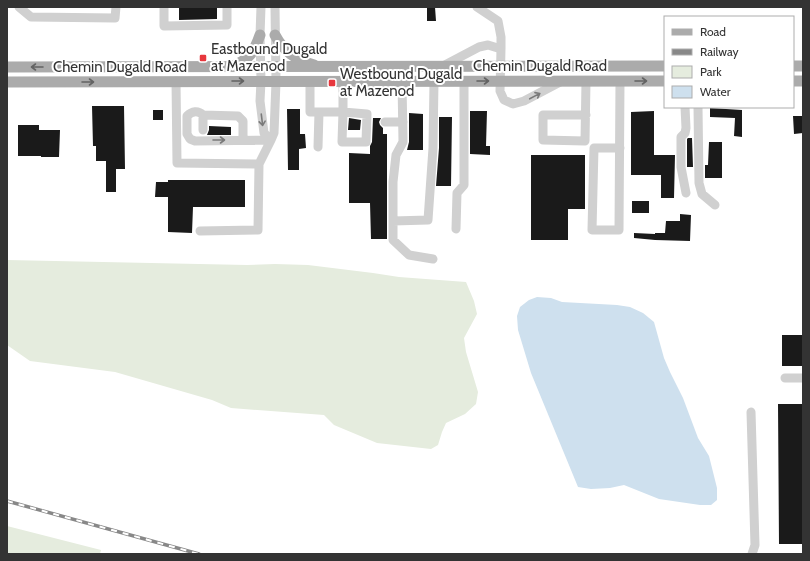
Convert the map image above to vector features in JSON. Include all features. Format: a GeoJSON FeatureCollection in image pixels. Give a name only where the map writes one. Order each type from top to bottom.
{"type":"FeatureCollection","features":[{"type":"Feature","properties":{"kind":"main road"},"geometry":{"type":"LineString","coordinates":[[230,67],[243,62],[250,56],[256,48],[260,35]]}},
{"type":"Feature","properties":{"kind":"main road"},"geometry":{"type":"LineString","coordinates":[[275,35],[281,45],[289,53],[303,62],[324,67]]}},
{"type":"Feature","properties":{"kind":"main road","name":"Chemin Dugald Road"},"geometry":{"type":"LineString","coordinates":[[7,67],[664,66]]}},
{"type":"Feature","properties":{"kind":"main road","name":"Chemin Dugald Road"},"geometry":{"type":"LineString","coordinates":[[7,82],[664,81]]}},
{"type":"Feature","properties":{"kind":"street"},"geometry":{"type":"LineString","coordinates":[[19,7],[31,17],[115,18],[116,7]]}},
{"type":"Feature","properties":{"kind":"street"},"geometry":{"type":"LineString","coordinates":[[164,7],[164,26],[227,25],[227,7]]}},
{"type":"Feature","properties":{"kind":"street"},"geometry":{"type":"LineString","coordinates":[[261,7],[260,101],[264,133],[270,140]]}},
{"type":"Feature","properties":{"kind":"street"},"geometry":{"type":"LineString","coordinates":[[200,231],[258,230],[259,164],[274,133],[276,82],[275,7]]}},
{"type":"Feature","properties":{"kind":"street"},"geometry":{"type":"LineString","coordinates":[[477,7],[498,21],[501,37],[500,91],[504,100],[512,104],[524,101],[562,81]]}},
{"type":"Feature","properties":{"kind":"street"},"geometry":{"type":"LineString","coordinates":[[442,67],[479,47],[488,45],[501,49]]}},
{"type":"Feature","properties":{"kind":"street"},"geometry":{"type":"LineString","coordinates":[[176,81],[177,163],[259,164]]}},
{"type":"Feature","properties":{"kind":"street"},"geometry":{"type":"LineString","coordinates":[[310,81],[310,112],[343,112],[343,81]]}},
{"type":"Feature","properties":{"kind":"street"},"geometry":{"type":"LineString","coordinates":[[402,81],[403,142],[396,155],[393,182],[393,240],[409,255],[433,259]]}},
{"type":"Feature","properties":{"kind":"street"},"geometry":{"type":"LineString","coordinates":[[393,221],[428,220],[433,148],[434,81]]}},
{"type":"Feature","properties":{"kind":"street"},"geometry":{"type":"LineString","coordinates":[[456,229],[457,193],[464,185],[464,81]]}},
{"type":"Feature","properties":{"kind":"street"},"geometry":{"type":"LineString","coordinates":[[585,141],[586,81]]}},
{"type":"Feature","properties":{"kind":"street"},"geometry":{"type":"LineString","coordinates":[[594,148],[592,230],[619,230],[620,81]]}},
{"type":"Feature","properties":{"kind":"street"},"geometry":{"type":"LineString","coordinates":[[685,108],[686,128],[685,133],[681,138],[681,159],[686,193]]}},
{"type":"Feature","properties":{"kind":"street"},"geometry":{"type":"LineString","coordinates":[[698,108],[699,183],[702,194],[715,205]]}},
{"type":"Feature","properties":{"kind":"street"},"geometry":{"type":"LineString","coordinates":[[243,140],[243,121],[238,116],[203,115],[195,111],[187,116],[187,130],[192,129],[196,136],[195,140],[243,140],[270,140]]}},
{"type":"Feature","properties":{"kind":"street"},"geometry":{"type":"LineString","coordinates":[[318,147],[319,112]]}},
{"type":"Feature","properties":{"kind":"street"},"geometry":{"type":"LineString","coordinates":[[203,115],[204,130]]}},
{"type":"Feature","properties":{"kind":"street"},"geometry":{"type":"LineString","coordinates":[[586,115],[543,115],[543,140],[585,141],[594,148],[620,148]]}},
{"type":"Feature","properties":{"kind":"street"},"geometry":{"type":"LineString","coordinates":[[384,122],[403,122]]}},
{"type":"Feature","properties":{"kind":"street"},"geometry":{"type":"LineString","coordinates":[[785,378],[803,378]]}},
{"type":"Feature","properties":{"kind":"street"},"geometry":{"type":"LineString","coordinates":[[751,412],[755,545],[752,554]]}},
{"type":"Feature","properties":{"kind":"green space"},"geometry":{"type":"Polygon","coordinates":[[[7,260],[308,265],[399,277],[466,282],[474,301],[477,314],[464,338],[466,352],[478,392],[476,404],[465,414],[446,423],[438,445],[431,449],[377,443],[334,425],[324,415],[231,408],[212,400],[115,372],[30,361],[7,345],[7,260]]]}},
{"type":"Feature","properties":{"kind":"green space"},"geometry":{"type":"Polygon","coordinates":[[[7,526],[101,550],[100,554],[7,554],[7,526]]]}},
{"type":"Feature","properties":{"kind":"water"},"geometry":{"type":"Polygon","coordinates":[[[537,297],[551,298],[562,302],[630,307],[643,313],[654,322],[664,358],[683,398],[698,438],[709,456],[717,488],[717,500],[711,505],[700,505],[659,499],[624,485],[610,488],[591,489],[578,487],[531,373],[518,330],[517,316],[520,307],[529,300],[537,297]]]}},
{"type":"Feature","properties":{"kind":"building"},"geometry":{"type":"Polygon","coordinates":[[[179,7],[217,7],[217,19],[179,20],[179,7]]]}},
{"type":"Feature","properties":{"kind":"building"},"geometry":{"type":"Polygon","coordinates":[[[427,7],[435,7],[436,21],[427,21],[427,7]]]}},
{"type":"Feature","properties":{"kind":"building"},"geometry":{"type":"Polygon","coordinates":[[[92,106],[124,106],[125,169],[116,169],[116,192],[106,192],[106,161],[96,161],[96,146],[93,146],[92,106]]]}},
{"type":"Feature","properties":{"kind":"building"},"geometry":{"type":"Polygon","coordinates":[[[710,108],[742,110],[742,137],[734,136],[735,118],[710,117],[710,108]]]}},
{"type":"Feature","properties":{"kind":"building"},"geometry":{"type":"Polygon","coordinates":[[[287,109],[300,109],[300,134],[305,134],[306,148],[299,149],[299,170],[288,170],[287,109]]]}},
{"type":"Feature","properties":{"kind":"building"},"geometry":{"type":"Polygon","coordinates":[[[153,110],[163,110],[163,120],[153,120],[153,110]]]}},
{"type":"Feature","properties":{"kind":"building"},"geometry":{"type":"Polygon","coordinates":[[[470,111],[487,111],[486,146],[490,146],[490,155],[470,154],[470,111]]]}},
{"type":"Feature","properties":{"kind":"building"},"geometry":{"type":"Polygon","coordinates":[[[654,111],[654,155],[675,155],[674,198],[661,198],[661,175],[631,175],[631,112],[654,111]]]}},
{"type":"Feature","properties":{"kind":"building"},"geometry":{"type":"Polygon","coordinates":[[[409,113],[423,114],[423,150],[407,150],[409,142],[409,113]]]}},
{"type":"Feature","properties":{"kind":"building"},"geometry":{"type":"Polygon","coordinates":[[[793,116],[803,116],[803,133],[794,134],[793,116]]]}},
{"type":"Feature","properties":{"kind":"building"},"geometry":{"type":"Polygon","coordinates":[[[439,117],[452,117],[451,186],[436,186],[439,148],[439,117]]]}},
{"type":"Feature","properties":{"kind":"building"},"geometry":{"type":"Polygon","coordinates":[[[349,118],[361,120],[360,130],[348,130],[349,118]]]}},
{"type":"Feature","properties":{"kind":"building"},"geometry":{"type":"Polygon","coordinates":[[[373,118],[381,118],[379,122],[383,128],[383,134],[387,134],[387,239],[371,239],[370,203],[349,203],[349,153],[370,154],[373,118]]]}},
{"type":"Feature","properties":{"kind":"building"},"geometry":{"type":"Polygon","coordinates":[[[18,125],[39,125],[39,130],[60,130],[59,157],[18,156],[18,125]]]}},
{"type":"Feature","properties":{"kind":"building"},"geometry":{"type":"Polygon","coordinates":[[[209,126],[231,127],[231,135],[207,135],[209,126]]]}},
{"type":"Feature","properties":{"kind":"building"},"geometry":{"type":"Polygon","coordinates":[[[688,138],[692,138],[693,167],[687,167],[688,138]]]}},
{"type":"Feature","properties":{"kind":"building"},"geometry":{"type":"Polygon","coordinates":[[[709,142],[722,142],[722,178],[705,178],[705,165],[708,165],[709,142]]]}},
{"type":"Feature","properties":{"kind":"building"},"geometry":{"type":"Polygon","coordinates":[[[531,155],[585,155],[585,209],[568,209],[568,240],[531,240],[531,155]]]}},
{"type":"Feature","properties":{"kind":"building"},"geometry":{"type":"Polygon","coordinates":[[[168,180],[245,180],[245,207],[193,207],[192,233],[168,232],[168,197],[155,197],[156,182],[168,182],[168,180]]]}},
{"type":"Feature","properties":{"kind":"building"},"geometry":{"type":"Polygon","coordinates":[[[632,201],[649,201],[649,213],[632,213],[632,201]]]}},
{"type":"Feature","properties":{"kind":"building"},"geometry":{"type":"Polygon","coordinates":[[[680,214],[691,215],[690,241],[634,238],[634,233],[665,233],[666,221],[680,221],[680,214]]]}},
{"type":"Feature","properties":{"kind":"building"},"geometry":{"type":"Polygon","coordinates":[[[782,335],[803,335],[803,366],[782,366],[782,335]]]}},
{"type":"Feature","properties":{"kind":"building"},"geometry":{"type":"Polygon","coordinates":[[[778,404],[803,404],[803,544],[779,544],[778,404]]]}},
{"type":"Feature","properties":{"kind":"railway"},"geometry":{"type":"LineString","coordinates":[[7,501],[199,554]]}},
{"type":"Feature","properties":{"kind":"place","name":"Eastbound Dugald at Mazenod"},"geometry":{"type":"Point","coordinates":[203,58]}},
{"type":"Feature","properties":{"kind":"place","name":"Westbound Dugald at Mazenod"},"geometry":{"type":"Point","coordinates":[332,83]}}]}
